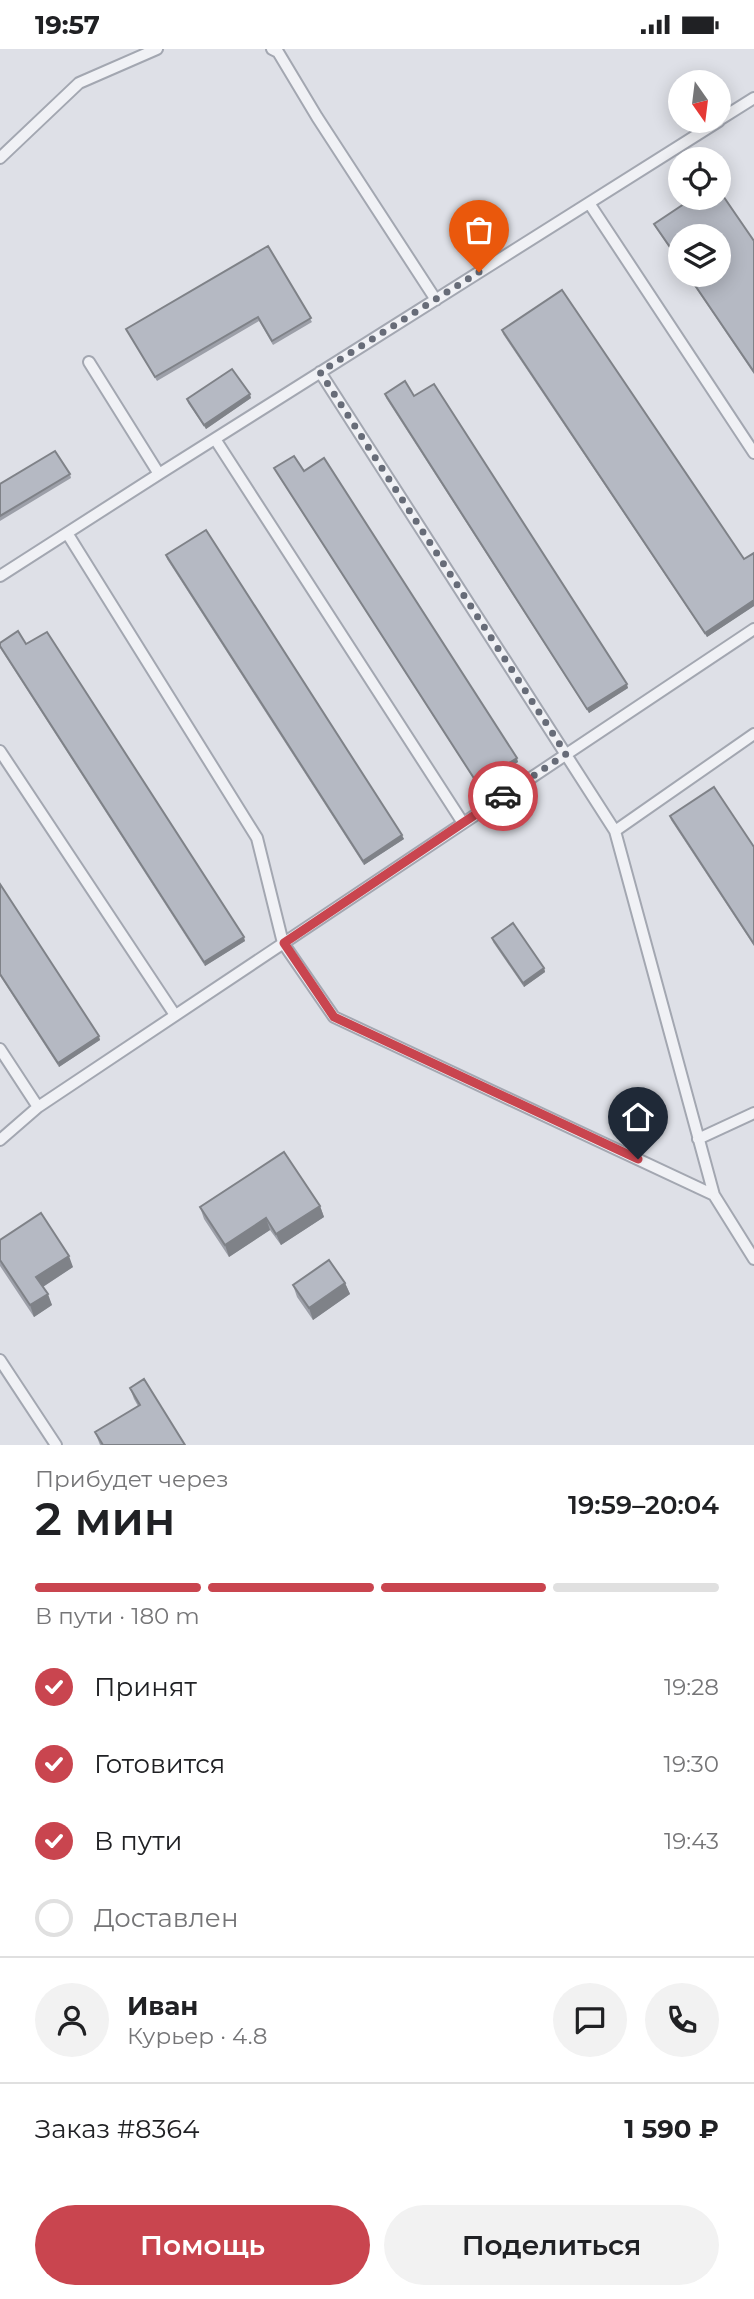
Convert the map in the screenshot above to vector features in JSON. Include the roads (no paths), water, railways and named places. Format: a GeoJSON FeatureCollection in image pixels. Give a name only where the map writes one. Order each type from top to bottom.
{"type":"FeatureCollection","features":[{"type":"Feature","properties":{"kind":"lane"},"geometry":{"type":"LineString","coordinates":[[0,158],[79,83],[156,49]]}},
{"type":"Feature","properties":{"kind":"lane"},"geometry":{"type":"LineString","coordinates":[[272,49],[278,52],[436,300]]}},
{"type":"Feature","properties":{"kind":"lane"},"geometry":{"type":"LineString","coordinates":[[732,113],[754,99]]}},
{"type":"Feature","properties":{"kind":"lane"},"geometry":{"type":"LineString","coordinates":[[0,576],[700,133]]}},
{"type":"Feature","properties":{"kind":"lane"},"geometry":{"type":"LineString","coordinates":[[589,203],[754,453]]}},
{"type":"Feature","properties":{"kind":"lane"},"geometry":{"type":"LineString","coordinates":[[89,362],[159,474]]}},
{"type":"Feature","properties":{"kind":"lane"},"geometry":{"type":"LineString","coordinates":[[320,372],[615,831],[713,1195],[754,1259]]}},
{"type":"Feature","properties":{"kind":"lane"},"geometry":{"type":"LineString","coordinates":[[215,439],[463,823]]}},
{"type":"Feature","properties":{"kind":"lane"},"geometry":{"type":"LineString","coordinates":[[67,533],[257,838],[284,943],[334,1017],[713,1195]]}},
{"type":"Feature","properties":{"kind":"lane"},"geometry":{"type":"LineString","coordinates":[[0,1140],[38,1107],[754,629]]}},
{"type":"Feature","properties":{"kind":"lane"},"geometry":{"type":"LineString","coordinates":[[615,831],[754,734]]}},
{"type":"Feature","properties":{"kind":"lane"},"geometry":{"type":"LineString","coordinates":[[0,751],[175,1016]]}},
{"type":"Feature","properties":{"kind":"lane"},"geometry":{"type":"LineString","coordinates":[[0,1049],[38,1107]]}},
{"type":"Feature","properties":{"kind":"lane"},"geometry":{"type":"LineString","coordinates":[[698,1139],[754,1113]]}},
{"type":"Feature","properties":{"kind":"lane"},"geometry":{"type":"LineString","coordinates":[[0,1360],[56,1445]]}}]}
